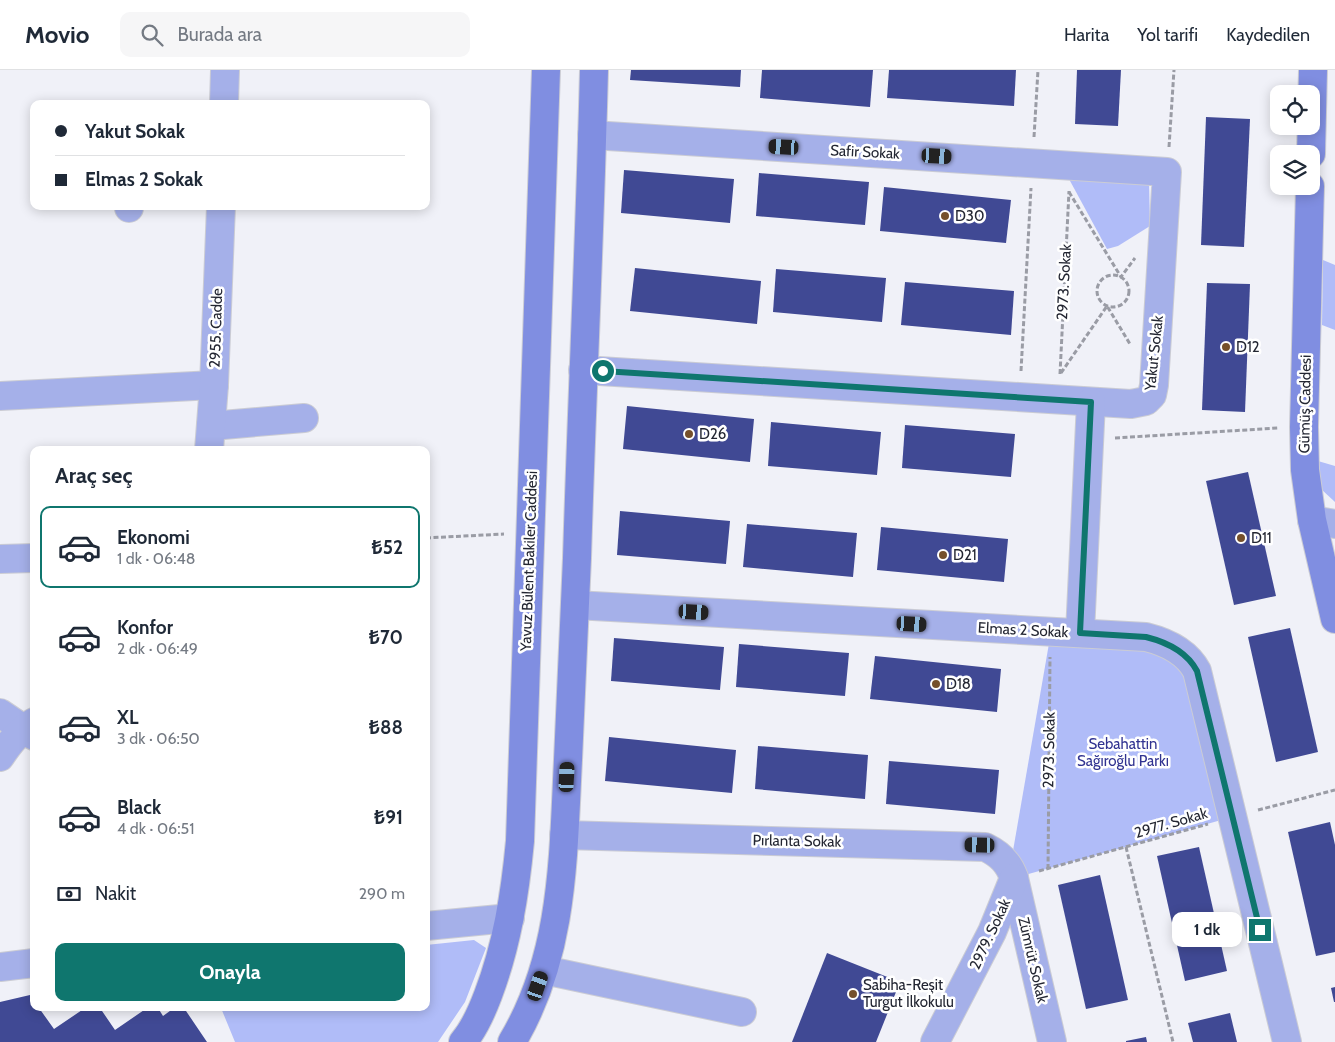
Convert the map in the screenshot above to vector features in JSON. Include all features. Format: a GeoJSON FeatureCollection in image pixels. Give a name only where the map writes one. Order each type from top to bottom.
{"type":"FeatureCollection","features":[{"type":"Feature","properties":{"kind":"street"},"geometry":{"type":"LineString","coordinates":[[224,70],[224,100]]}},
{"type":"Feature","properties":{"kind":"street","name":"Yavuz Bülent Bakiler Caddesi"},"geometry":{"type":"LineString","coordinates":[[463,1042],[478,1020],[492,984],[510,918],[520,841],[546,70]]}},
{"type":"Feature","properties":{"kind":"street"},"geometry":{"type":"LineString","coordinates":[[512,1042],[525,1017],[544,970],[559,904],[575,605],[594,70]]}},
{"type":"Feature","properties":{"kind":"street"},"geometry":{"type":"LineString","coordinates":[[1311,145],[1313,70]]}},
{"type":"Feature","properties":{"kind":"street","name":"Safir Sokak"},"geometry":{"type":"LineString","coordinates":[[592,136],[1032,162],[1167,172]]}},
{"type":"Feature","properties":{"kind":"street","name":"Yakut Sokak"},"geometry":{"type":"LineString","coordinates":[[583,370],[1019,398],[1060,387],[1091,402],[1135,404],[1146,401],[1152,394],[1167,172]]}},
{"type":"Feature","properties":{"kind":"street","name":"Gümüş Caddesi"},"geometry":{"type":"LineString","coordinates":[[1310,195],[1304,427],[1305,470],[1323,522],[1335,619]]}},
{"type":"Feature","properties":{"kind":"street","name":"2955. Cadde"},"geometry":{"type":"LineString","coordinates":[[210,438],[221,210]]}},
{"type":"Feature","properties":{"kind":"street"},"geometry":{"type":"LineString","coordinates":[[0,396],[214,384]]}},
{"type":"Feature","properties":{"kind":"street"},"geometry":{"type":"LineString","coordinates":[[1080,633],[1091,402]]}},
{"type":"Feature","properties":{"kind":"street"},"geometry":{"type":"LineString","coordinates":[[210,438],[304,418]]}},
{"type":"Feature","properties":{"kind":"street"},"geometry":{"type":"LineString","coordinates":[[0,559],[30,558]]}},
{"type":"Feature","properties":{"kind":"street","name":"Elmas 2 Sokak"},"geometry":{"type":"LineString","coordinates":[[575,605],[1146,637],[1178,651],[1197,671],[1287,1042]]}},
{"type":"Feature","properties":{"kind":"street"},"geometry":{"type":"LineString","coordinates":[[0,713],[30,729]]}},
{"type":"Feature","properties":{"kind":"street"},"geometry":{"type":"LineString","coordinates":[[0,757],[10,741],[30,729]]}},
{"type":"Feature","properties":{"kind":"street","name":"Pırlanta Sokak"},"geometry":{"type":"LineString","coordinates":[[564,835],[980,845],[995,851],[1003,858],[1014,878]]}},
{"type":"Feature","properties":{"kind":"street","name":"2979. Sokak"},"geometry":{"type":"LineString","coordinates":[[935,1042],[990,937],[1014,878]]}},
{"type":"Feature","properties":{"kind":"street","name":"Zümrüt Sokak"},"geometry":{"type":"LineString","coordinates":[[1014,878],[1052,1042]]}},
{"type":"Feature","properties":{"kind":"street"},"geometry":{"type":"LineString","coordinates":[[430,926],[510,918]]}},
{"type":"Feature","properties":{"kind":"street"},"geometry":{"type":"LineString","coordinates":[[0,967],[30,964]]}},
{"type":"Feature","properties":{"kind":"street"},"geometry":{"type":"LineString","coordinates":[[544,970],[742,1012]]}},
{"type":"Feature","properties":{"kind":"path"},"geometry":{"type":"LineString","coordinates":[[1019,398],[1038,70]]}},
{"type":"Feature","properties":{"kind":"path"},"geometry":{"type":"LineString","coordinates":[[1167,172],[1174,70]]}},
{"type":"Feature","properties":{"kind":"path","name":"2973. Sokak"},"geometry":{"type":"LineString","coordinates":[[1060,387],[1070,165]]}},
{"type":"Feature","properties":{"kind":"path"},"geometry":{"type":"LineString","coordinates":[[1068,192],[1121,277],[1128,285],[1126,300],[1118,306],[1108,306],[1103,303],[1098,294],[1099,284],[1106,277],[1121,277]]}},
{"type":"Feature","properties":{"kind":"path"},"geometry":{"type":"LineString","coordinates":[[1060,387],[1108,306]]}},
{"type":"Feature","properties":{"kind":"path"},"geometry":{"type":"LineString","coordinates":[[1089,439],[1304,427]]}},
{"type":"Feature","properties":{"kind":"path"},"geometry":{"type":"LineString","coordinates":[[430,538],[530,533]]}},
{"type":"Feature","properties":{"kind":"path","name":"2973. Sokak"},"geometry":{"type":"LineString","coordinates":[[1048,869],[1051,632]]}},
{"type":"Feature","properties":{"kind":"path","name":"2977. Sokak"},"geometry":{"type":"LineString","coordinates":[[1014,878],[1335,790]]}},
{"type":"Feature","properties":{"kind":"path"},"geometry":{"type":"LineString","coordinates":[[1126,847],[1173,1042]]}},
{"type":"Feature","properties":{"kind":"green space"},"geometry":{"type":"Polygon","coordinates":[[[1069,179],[1149,181],[1150,226],[1118,246],[1107,249],[1069,179]]]}},
{"type":"Feature","properties":{"kind":"green space"},"geometry":{"type":"Polygon","coordinates":[[[1323,260],[1335,265],[1335,330],[1322,325],[1323,260]]]}},
{"type":"Feature","properties":{"kind":"green space"},"geometry":{"type":"Polygon","coordinates":[[[1318,461],[1335,466],[1335,502],[1321,489],[1318,461]]]}},
{"type":"Feature","properties":{"kind":"green space","name":"Sebahattin Sağıroğlu Parkı"},"geometry":{"type":"Polygon","coordinates":[[[1051,632],[1178,651],[1232,817],[1014,878],[1010,868],[1051,632]]]}},
{"type":"Feature","properties":{"kind":"green space"},"geometry":{"type":"Polygon","coordinates":[[[474,940],[486,948],[465,1002],[438,1042],[235,1042],[222,1011],[430,1011],[430,945],[474,940]]]}},
{"type":"Feature","properties":{"kind":"building"},"geometry":{"type":"Polygon","coordinates":[[[631,70],[741,70],[740,87],[630,80],[631,70]]]}},
{"type":"Feature","properties":{"kind":"building"},"geometry":{"type":"Polygon","coordinates":[[[762,70],[873,70],[870,107],[760,98],[762,70]]]}},
{"type":"Feature","properties":{"kind":"building"},"geometry":{"type":"Polygon","coordinates":[[[889,70],[1016,70],[1014,106],[887,98],[889,70]]]}},
{"type":"Feature","properties":{"kind":"building"},"geometry":{"type":"Polygon","coordinates":[[[1077,70],[1121,70],[1118,126],[1075,124],[1077,70]]]}},
{"type":"Feature","properties":{"kind":"building"},"geometry":{"type":"Polygon","coordinates":[[[1206,117],[1250,119],[1244,247],[1201,245],[1206,117]]]}},
{"type":"Feature","properties":{"kind":"building"},"geometry":{"type":"Polygon","coordinates":[[[624,170],[734,179],[730,223],[621,213],[624,170]]]}},
{"type":"Feature","properties":{"kind":"building"},"geometry":{"type":"Polygon","coordinates":[[[759,173],[869,182],[865,225],[756,216],[759,173]]]}},
{"type":"Feature","properties":{"kind":"building","name":"D30"},"geometry":{"type":"Polygon","coordinates":[[[884,187],[1011,200],[1006,243],[880,231],[884,187]]]}},
{"type":"Feature","properties":{"kind":"building"},"geometry":{"type":"Polygon","coordinates":[[[635,268],[761,281],[757,324],[630,311],[635,268]]]}},
{"type":"Feature","properties":{"kind":"building"},"geometry":{"type":"Polygon","coordinates":[[[776,269],[886,278],[882,322],[773,312],[776,269]]]}},
{"type":"Feature","properties":{"kind":"building"},"geometry":{"type":"Polygon","coordinates":[[[905,282],[1014,291],[1011,335],[901,325],[905,282]]]}},
{"type":"Feature","properties":{"kind":"building","name":"D12"},"geometry":{"type":"Polygon","coordinates":[[[1207,283],[1250,284],[1245,412],[1202,410],[1207,283]]]}},
{"type":"Feature","properties":{"kind":"building","name":"D26"},"geometry":{"type":"Polygon","coordinates":[[[627,406],[754,419],[750,462],[623,449],[627,406]]]}},
{"type":"Feature","properties":{"kind":"building"},"geometry":{"type":"Polygon","coordinates":[[[771,422],[881,432],[877,475],[768,466],[771,422]]]}},
{"type":"Feature","properties":{"kind":"building"},"geometry":{"type":"Polygon","coordinates":[[[905,425],[1015,434],[1011,477],[902,468],[905,425]]]}},
{"type":"Feature","properties":{"kind":"building","name":"D11"},"geometry":{"type":"Polygon","coordinates":[[[1248,472],[1276,596],[1234,605],[1206,481],[1248,472]]]}},
{"type":"Feature","properties":{"kind":"building"},"geometry":{"type":"Polygon","coordinates":[[[620,511],[730,521],[726,564],[617,555],[620,511]]]}},
{"type":"Feature","properties":{"kind":"building"},"geometry":{"type":"Polygon","coordinates":[[[747,524],[857,533],[853,577],[743,567],[747,524]]]}},
{"type":"Feature","properties":{"kind":"building","name":"D21"},"geometry":{"type":"Polygon","coordinates":[[[881,527],[1008,539],[1004,582],[877,570],[881,527]]]}},
{"type":"Feature","properties":{"kind":"building"},"geometry":{"type":"Polygon","coordinates":[[[1290,628],[1318,752],[1276,762],[1248,637],[1290,628]]]}},
{"type":"Feature","properties":{"kind":"building"},"geometry":{"type":"Polygon","coordinates":[[[614,638],[724,647],[720,690],[611,681],[614,638]]]}},
{"type":"Feature","properties":{"kind":"building"},"geometry":{"type":"Polygon","coordinates":[[[739,644],[849,653],[845,696],[736,687],[739,644]]]}},
{"type":"Feature","properties":{"kind":"building","name":"D18"},"geometry":{"type":"Polygon","coordinates":[[[875,656],[1001,669],[997,712],[870,699],[875,656]]]}},
{"type":"Feature","properties":{"kind":"building"},"geometry":{"type":"Polygon","coordinates":[[[609,737],[736,750],[732,793],[605,781],[609,737]]]}},
{"type":"Feature","properties":{"kind":"building"},"geometry":{"type":"Polygon","coordinates":[[[758,746],[868,755],[865,799],[755,789],[758,746]]]}},
{"type":"Feature","properties":{"kind":"building"},"geometry":{"type":"Polygon","coordinates":[[[889,761],[999,770],[995,814],[886,804],[889,761]]]}},
{"type":"Feature","properties":{"kind":"building"},"geometry":{"type":"Polygon","coordinates":[[[1330,822],[1335,845],[1335,952],[1316,956],[1288,832],[1330,822]]]}},
{"type":"Feature","properties":{"kind":"building"},"geometry":{"type":"Polygon","coordinates":[[[1199,847],[1227,971],[1185,981],[1157,856],[1199,847]]]}},
{"type":"Feature","properties":{"kind":"building"},"geometry":{"type":"Polygon","coordinates":[[[1100,875],[1128,1000],[1086,1009],[1058,885],[1100,875]]]}},
{"type":"Feature","properties":{"kind":"building","name":"Sabiha-Reşit Turgut İlkokulu"},"geometry":{"type":"Polygon","coordinates":[[[827,953],[900,982],[876,1042],[792,1042],[827,953]]]}},
{"type":"Feature","properties":{"kind":"building"},"geometry":{"type":"Polygon","coordinates":[[[1335,987],[1335,1002],[1334,1002],[1331,988],[1335,987]]]}},
{"type":"Feature","properties":{"kind":"building"},"geometry":{"type":"Polygon","coordinates":[[[30,995],[30,1011],[41,1011],[54,1029],[81,1011],[102,1011],[115,1030],[143,1011],[160,1011],[163,1016],[170,1011],[186,1011],[207,1042],[0,1042],[0,1002],[30,995]]]}},
{"type":"Feature","properties":{"kind":"building"},"geometry":{"type":"Polygon","coordinates":[[[1230,1013],[1237,1042],[1193,1042],[1188,1023],[1230,1013]]]}},
{"type":"Feature","properties":{"kind":"building"},"geometry":{"type":"Polygon","coordinates":[[[1146,1037],[1147,1042],[1126,1042],[1126,1041],[1146,1037]]]}},
{"type":"Feature","properties":{"kind":"place","name":"D30"},"geometry":{"type":"Point","coordinates":[945,216]}},
{"type":"Feature","properties":{"kind":"place","name":"D12"},"geometry":{"type":"Point","coordinates":[1226,347]}},
{"type":"Feature","properties":{"kind":"place","name":"D26"},"geometry":{"type":"Point","coordinates":[689,434]}},
{"type":"Feature","properties":{"kind":"place","name":"D11"},"geometry":{"type":"Point","coordinates":[1241,538]}},
{"type":"Feature","properties":{"kind":"place","name":"D21"},"geometry":{"type":"Point","coordinates":[943,555]}},
{"type":"Feature","properties":{"kind":"place","name":"D18"},"geometry":{"type":"Point","coordinates":[936,684]}},
{"type":"Feature","properties":{"kind":"place","name":"Sabiha-Reşit Turgut İlkokulu"},"geometry":{"type":"Point","coordinates":[853,994]}},
{"type":"Feature","properties":{"kind":"route"},"geometry":{"type":"LineString","coordinates":[[603,371],[1091,402],[1080,633],[1146,637],[1163,642],[1178,651],[1190,660],[1194,666],[1197,671],[1260,930]]}}]}
